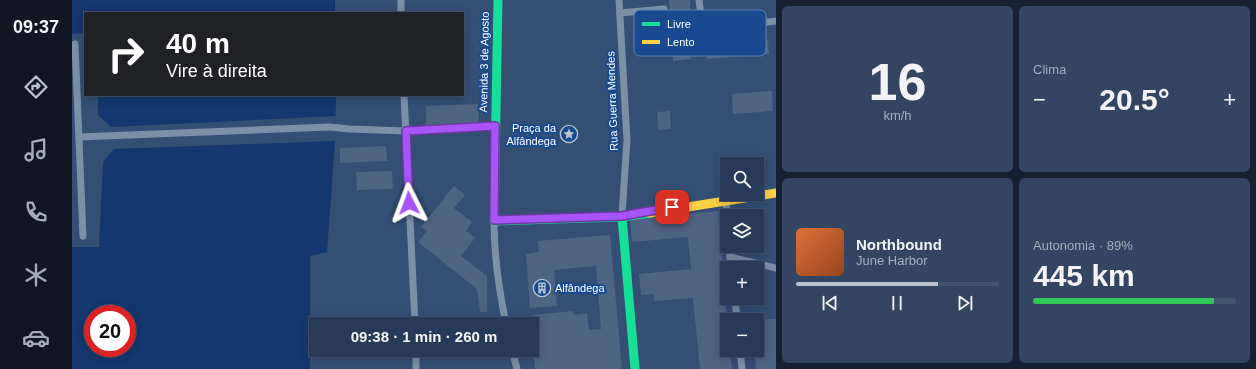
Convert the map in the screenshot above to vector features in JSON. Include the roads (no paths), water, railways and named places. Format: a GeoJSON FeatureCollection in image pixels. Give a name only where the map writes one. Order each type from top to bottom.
{"type":"FeatureCollection","features":[{"type":"Feature","properties":{"kind":"street","name":"Avenida 3 de Agosto"},"geometry":{"type":"LineString","coordinates":[[494,220],[498,0]]}},
{"type":"Feature","properties":{"kind":"street"},"geometry":{"type":"LineString","coordinates":[[764,195],[776,193]]}},
{"type":"Feature","properties":{"kind":"street"},"geometry":{"type":"LineString","coordinates":[[494,220],[622,216],[672,207],[726,201]]}},
{"type":"Feature","properties":{"kind":"street","name":"Rua Guerra Mendes"},"geometry":{"type":"LineString","coordinates":[[622,216],[635,369]]}},
{"type":"Feature","properties":{"kind":"lane"},"geometry":{"type":"LineString","coordinates":[[401,0],[401,12]]}},
{"type":"Feature","properties":{"kind":"lane","name":"Rua Guerra Mendes"},"geometry":{"type":"LineString","coordinates":[[618,0],[628,140],[622,216]]}},
{"type":"Feature","properties":{"kind":"lane"},"geometry":{"type":"LineString","coordinates":[[699,0],[700,10]]}},
{"type":"Feature","properties":{"kind":"lane"},"geometry":{"type":"LineString","coordinates":[[655,10],[664,9]]}},
{"type":"Feature","properties":{"kind":"lane"},"geometry":{"type":"LineString","coordinates":[[620,14],[634,12]]}},
{"type":"Feature","properties":{"kind":"lane"},"geometry":{"type":"LineString","coordinates":[[766,22],[776,21]]}},
{"type":"Feature","properties":{"kind":"lane"},"geometry":{"type":"LineString","coordinates":[[75,44],[83,236]]}},
{"type":"Feature","properties":{"kind":"lane"},"geometry":{"type":"LineString","coordinates":[[404,96],[415,317]]}},
{"type":"Feature","properties":{"kind":"lane"},"geometry":{"type":"LineString","coordinates":[[79,137],[329,127],[350,130],[406,131],[495,126]]}},
{"type":"Feature","properties":{"kind":"lane"},"geometry":{"type":"LineString","coordinates":[[726,201],[726,209]]}},
{"type":"Feature","properties":{"kind":"lane"},"geometry":{"type":"LineString","coordinates":[[494,220],[495,256],[505,317]]}},
{"type":"Feature","properties":{"kind":"lane"},"geometry":{"type":"LineString","coordinates":[[730,253],[730,261]]}},
{"type":"Feature","properties":{"kind":"lane"},"geometry":{"type":"LineString","coordinates":[[730,257],[776,268]]}},
{"type":"Feature","properties":{"kind":"lane"},"geometry":{"type":"LineString","coordinates":[[416,357],[416,369]]}},
{"type":"Feature","properties":{"kind":"lane"},"geometry":{"type":"LineString","coordinates":[[513,357],[516,369]]}},
{"type":"Feature","properties":{"kind":"lane"},"geometry":{"type":"LineString","coordinates":[[741,357],[742,369]]}},
{"type":"Feature","properties":{"kind":"water"},"geometry":{"type":"Polygon","coordinates":[[[72,0],[335,0],[335,12],[84,12],[84,96],[336,96],[335,141],[327,252],[310,256],[310,369],[72,369],[72,0]]]}},
{"type":"Feature","properties":{"kind":"place","name":"Praça da Alfândega"},"geometry":{"type":"Point","coordinates":[569,134]}},
{"type":"Feature","properties":{"kind":"place","name":"Alfândega"},"geometry":{"type":"Point","coordinates":[542,288]}}]}
